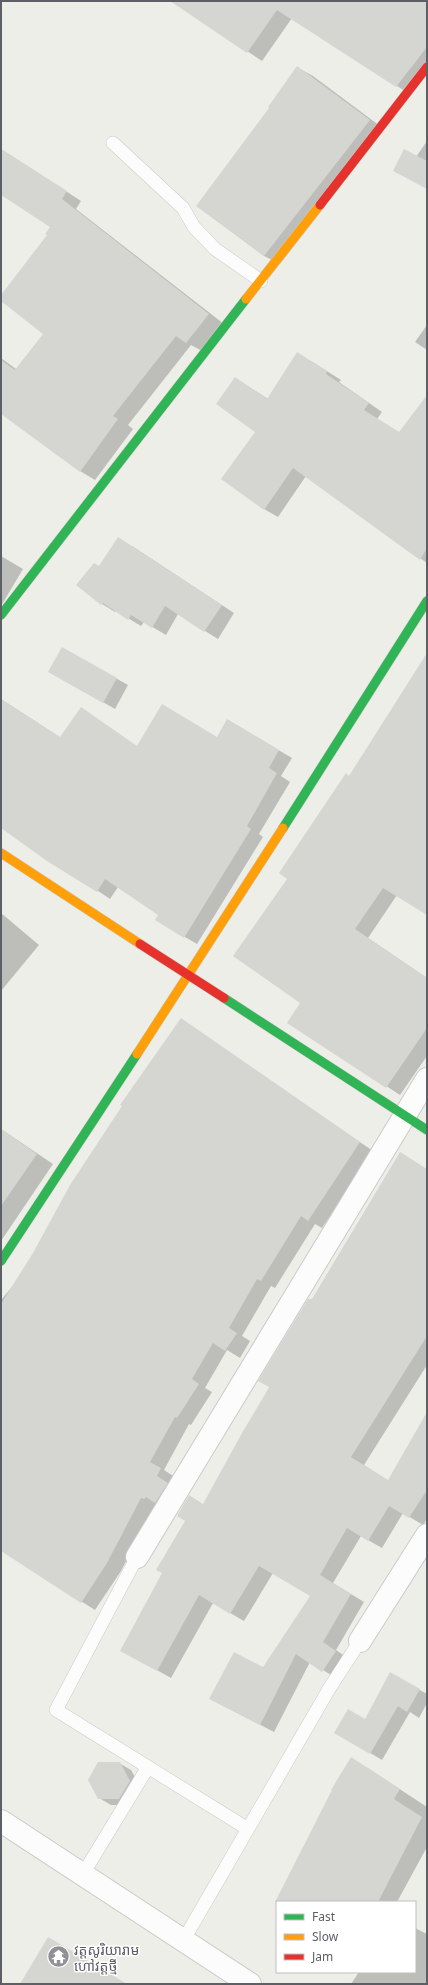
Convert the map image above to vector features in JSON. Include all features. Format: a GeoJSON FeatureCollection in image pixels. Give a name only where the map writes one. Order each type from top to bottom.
{"type":"FeatureCollection","features":[{"type":"Feature","properties":{"kind":"street"},"geometry":{"type":"LineString","coordinates":[[1,615],[427,67]]}},
{"type":"Feature","properties":{"kind":"street"},"geometry":{"type":"LineString","coordinates":[[1,1261],[189,975],[427,601]]}},
{"type":"Feature","properties":{"kind":"street"},"geometry":{"type":"LineString","coordinates":[[1,853],[427,1130]]}},
{"type":"Feature","properties":{"kind":"street"},"geometry":{"type":"LineString","coordinates":[[137,1557],[427,1079]]}},
{"type":"Feature","properties":{"kind":"street"},"geometry":{"type":"LineString","coordinates":[[360,1641],[427,1535]]}},
{"type":"Feature","properties":{"kind":"street"},"geometry":{"type":"LineString","coordinates":[[1,1821],[250,1984]]}},
{"type":"Feature","properties":{"kind":"lane"},"geometry":{"type":"LineString","coordinates":[[113,143],[183,208],[194,227],[215,249],[261,281]]}},
{"type":"Feature","properties":{"kind":"lane"},"geometry":{"type":"LineString","coordinates":[[137,1557],[56,1710],[248,1829]]}},
{"type":"Feature","properties":{"kind":"lane"},"geometry":{"type":"LineString","coordinates":[[183,1941],[329,1689],[360,1641]]}},
{"type":"Feature","properties":{"kind":"lane"},"geometry":{"type":"LineString","coordinates":[[83,1874],[148,1767]]}},
{"type":"Feature","properties":{"kind":"building"},"geometry":{"type":"Polygon","coordinates":[[[170,1],[427,1],[427,47],[396,87],[277,10],[247,53],[170,1]]]}},
{"type":"Feature","properties":{"kind":"building"},"geometry":{"type":"Polygon","coordinates":[[[297,66],[370,120],[264,256],[196,206],[269,108],[268,107],[297,66]]]}},
{"type":"Feature","properties":{"kind":"building"},"geometry":{"type":"Polygon","coordinates":[[[1,149],[67,191],[62,199],[209,314],[186,343],[176,336],[113,416],[118,419],[80,472],[1,414],[1,360],[15,370],[43,334],[1,301],[1,295],[47,235],[45,234],[50,227],[1,195],[1,149]]]}},
{"type":"Feature","properties":{"kind":"building"},"geometry":{"type":"Polygon","coordinates":[[[404,149],[427,161],[427,189],[393,171],[404,149]]]}},
{"type":"Feature","properties":{"kind":"building"},"geometry":{"type":"Polygon","coordinates":[[[297,352],[327,371],[326,374],[369,403],[364,410],[399,432],[427,395],[427,548],[420,560],[293,468],[264,510],[221,479],[255,432],[216,404],[235,377],[267,399],[297,352]]]}},
{"type":"Feature","properties":{"kind":"building"},"geometry":{"type":"Polygon","coordinates":[[[118,537],[222,605],[204,632],[165,606],[152,628],[131,615],[128,620],[103,603],[101,605],[76,585],[94,563],[99,566],[118,537]]]}},
{"type":"Feature","properties":{"kind":"building"},"geometry":{"type":"Polygon","coordinates":[[[62,647],[117,678],[103,703],[48,672],[62,647]]]}},
{"type":"Feature","properties":{"kind":"building"},"geometry":{"type":"Polygon","coordinates":[[[427,653],[427,915],[383,888],[355,929],[427,978],[427,1028],[386,1088],[287,1023],[300,1003],[233,956],[287,879],[279,873],[346,773],[349,776],[427,653]]]}},
{"type":"Feature","properties":{"kind":"building"},"geometry":{"type":"Polygon","coordinates":[[[1,699],[60,737],[81,707],[137,746],[162,704],[217,737],[227,719],[279,750],[269,768],[277,773],[247,826],[251,829],[184,938],[155,920],[158,915],[105,879],[97,892],[47,861],[1,828],[1,699]]]}},
{"type":"Feature","properties":{"kind":"building"},"geometry":{"type":"Polygon","coordinates":[[[181,1018],[360,1142],[308,1221],[301,1216],[261,1281],[257,1279],[229,1328],[237,1333],[225,1351],[213,1343],[192,1379],[199,1384],[177,1418],[175,1417],[150,1462],[161,1468],[157,1476],[168,1483],[155,1503],[146,1497],[144,1499],[141,1498],[107,1563],[81,1603],[1,1551],[1,1304],[33,1253],[70,1185],[122,1106],[120,1105],[181,1018]]]}},
{"type":"Feature","properties":{"kind":"building"},"geometry":{"type":"Polygon","coordinates":[[[1,1129],[37,1154],[1,1206],[1,1129]]]}},
{"type":"Feature","properties":{"kind":"building"},"geometry":{"type":"Polygon","coordinates":[[[400,1152],[427,1169],[427,1336],[351,1457],[388,1480],[427,1412],[427,1490],[409,1518],[389,1506],[368,1541],[347,1528],[320,1575],[351,1594],[323,1642],[336,1651],[322,1672],[296,1654],[260,1725],[209,1699],[234,1652],[263,1667],[310,1596],[259,1566],[230,1614],[199,1595],[157,1671],[120,1651],[162,1573],[156,1570],[185,1521],[177,1516],[189,1495],[203,1504],[269,1387],[258,1381],[308,1299],[312,1299],[400,1152]]]}},
{"type":"Feature","properties":{"kind":"building"},"geometry":{"type":"Polygon","coordinates":[[[390,1672],[420,1689],[407,1712],[398,1706],[370,1754],[334,1733],[348,1709],[365,1719],[390,1672]]]}},
{"type":"Feature","properties":{"kind":"building"},"geometry":{"type":"Polygon","coordinates":[[[351,1757],[400,1789],[394,1799],[422,1817],[379,1901],[275,1902],[332,1790],[351,1757]]]}},
{"type":"Feature","properties":{"kind":"building"},"geometry":{"type":"Polygon","coordinates":[[[98,1762],[120,1762],[130,1781],[119,1799],[98,1799],[88,1780],[98,1762]]]}},
{"type":"Feature","properties":{"kind":"building","name":"វត្តសូរិយារាម ហៅវត្តថ្មី"},"geometry":{"type":"Polygon","coordinates":[[[48,1937],[127,1984],[20,1984],[48,1937]]]}},
{"type":"Feature","properties":{"kind":"traffic: fast"},"geometry":{"type":"LineString","coordinates":[[1,615],[246,299]]}},
{"type":"Feature","properties":{"kind":"traffic: fast"},"geometry":{"type":"LineString","coordinates":[[283,828],[427,601]]}},
{"type":"Feature","properties":{"kind":"traffic: fast"},"geometry":{"type":"LineString","coordinates":[[224,998],[427,1130]]}},
{"type":"Feature","properties":{"kind":"traffic: fast"},"geometry":{"type":"LineString","coordinates":[[1,1261],[137,1054]]}},
{"type":"Feature","properties":{"kind":"traffic: slow"},"geometry":{"type":"LineString","coordinates":[[246,299],[320,205]]}},
{"type":"Feature","properties":{"kind":"traffic: slow"},"geometry":{"type":"LineString","coordinates":[[137,1054],[283,828]]}},
{"type":"Feature","properties":{"kind":"traffic: slow"},"geometry":{"type":"LineString","coordinates":[[1,853],[140,944]]}},
{"type":"Feature","properties":{"kind":"traffic: jam"},"geometry":{"type":"LineString","coordinates":[[320,205],[427,67]]}},
{"type":"Feature","properties":{"kind":"traffic: jam"},"geometry":{"type":"LineString","coordinates":[[140,944],[224,998]]}},
{"type":"Feature","properties":{"kind":"place","name":"វត្តសូរិយារាម ហៅវត្តថ្មី"},"geometry":{"type":"Point","coordinates":[58,1957]}}]}
